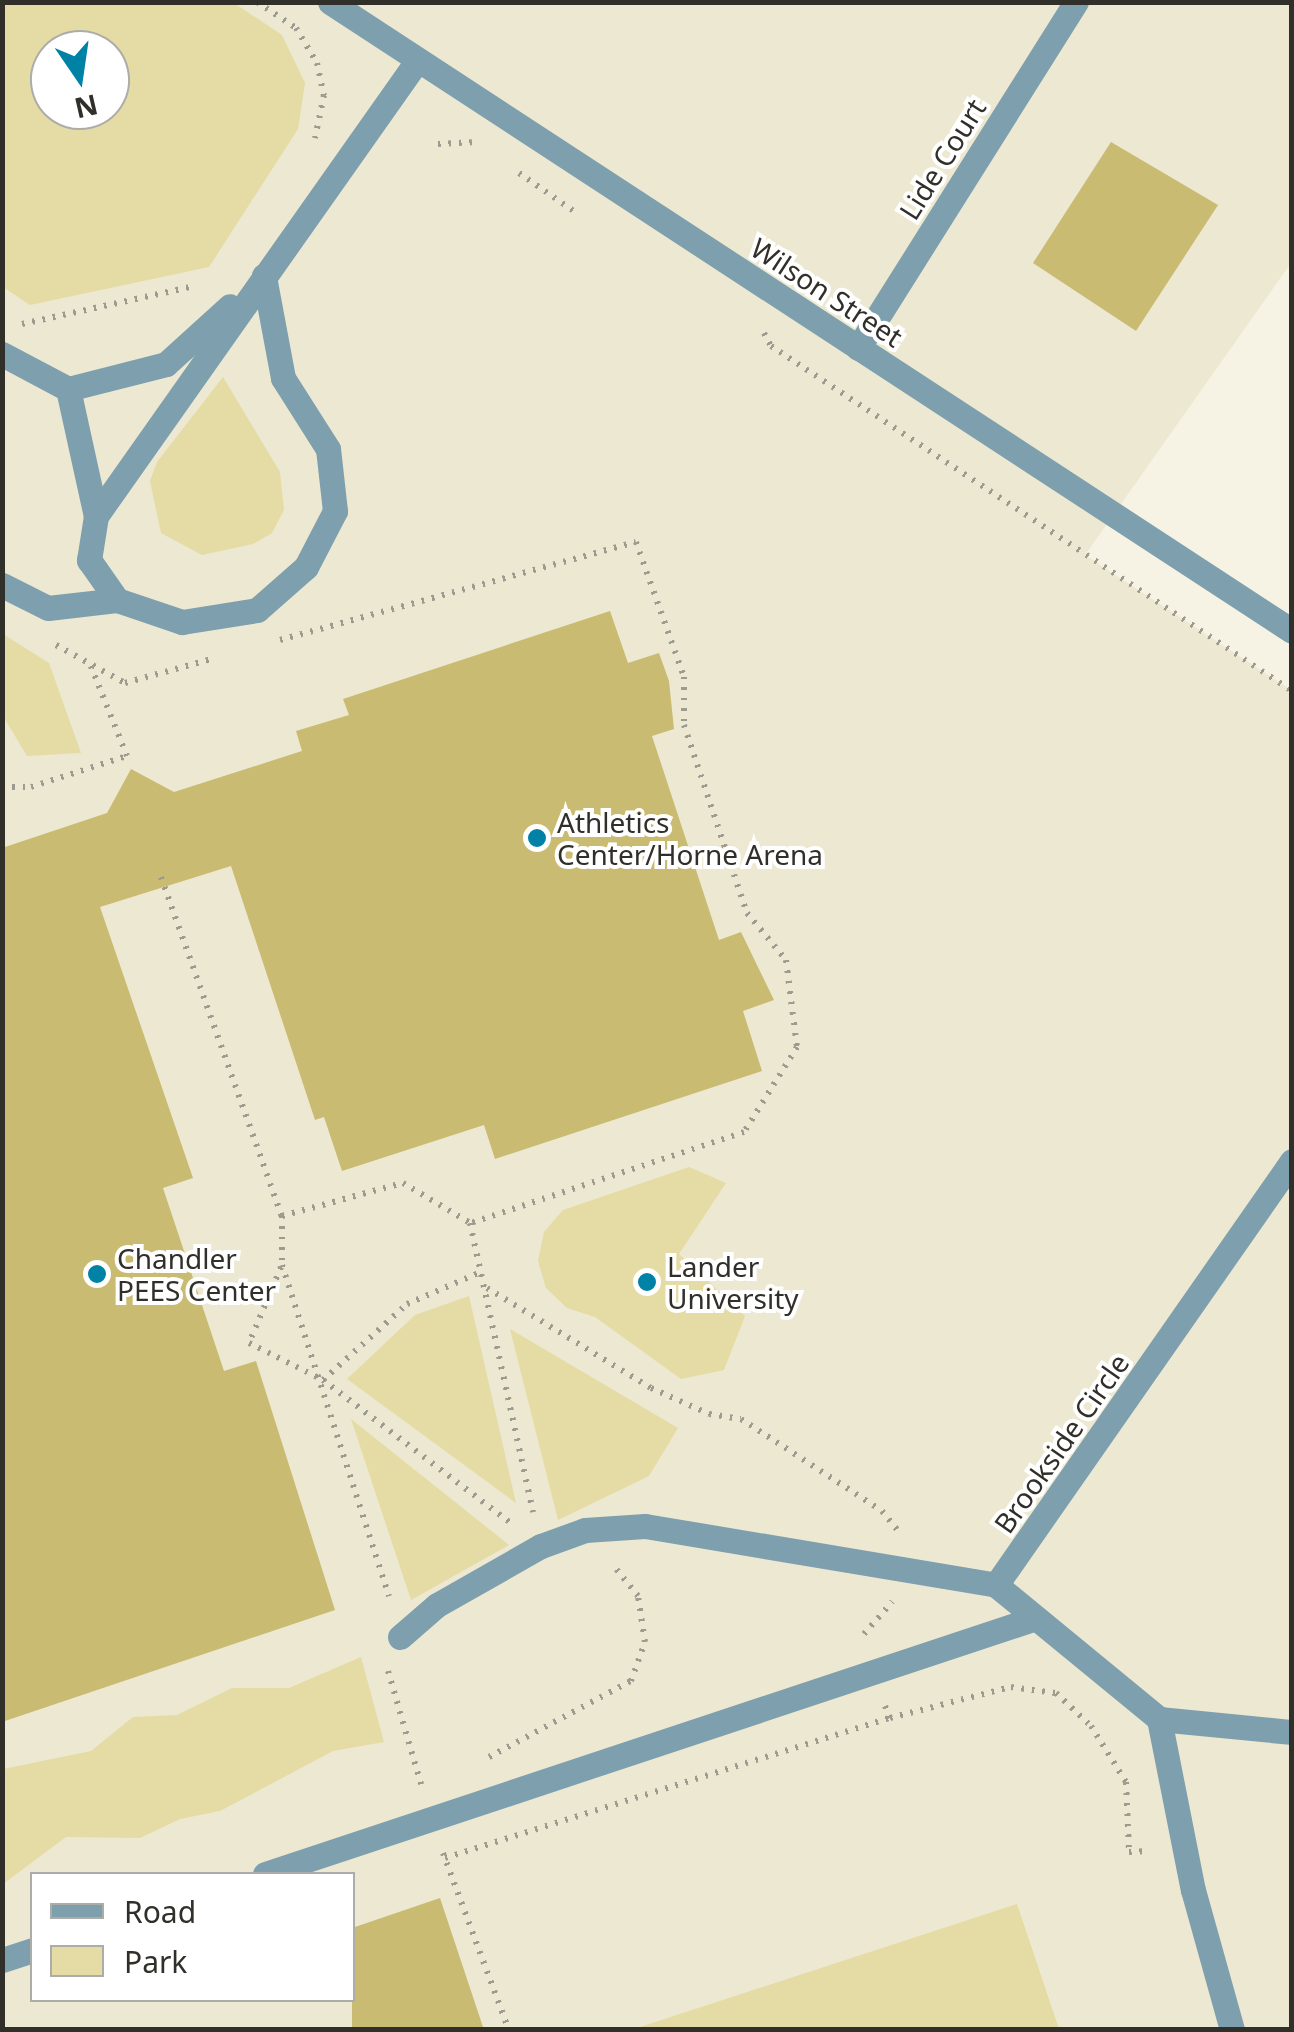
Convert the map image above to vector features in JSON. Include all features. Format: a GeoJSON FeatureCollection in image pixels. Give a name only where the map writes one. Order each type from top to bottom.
{"type":"FeatureCollection","features":[{"type":"Feature","properties":{"kind":"street","name":"Wilson Street"},"geometry":{"type":"LineString","coordinates":[[330,2],[1292,631]]}},
{"type":"Feature","properties":{"kind":"street","name":"Lide Court"},"geometry":{"type":"LineString","coordinates":[[858,348],[1076,2]]}},
{"type":"Feature","properties":{"kind":"street"},"geometry":{"type":"LineString","coordinates":[[96,516],[417,60]]}},
{"type":"Feature","properties":{"kind":"street"},"geometry":{"type":"LineString","coordinates":[[2,354],[68,389],[166,364],[264,276]]}},
{"type":"Feature","properties":{"kind":"street"},"geometry":{"type":"LineString","coordinates":[[2,585],[48,608],[117,600],[182,622],[256,610],[306,567],[335,510],[328,450],[283,378],[264,276]]}},
{"type":"Feature","properties":{"kind":"street"},"geometry":{"type":"LineString","coordinates":[[68,389],[96,516],[89,560],[117,600]]}},
{"type":"Feature","properties":{"kind":"street","name":"Brookside Circle"},"geometry":{"type":"LineString","coordinates":[[996,1585],[1292,1160]]}},
{"type":"Feature","properties":{"kind":"street"},"geometry":{"type":"LineString","coordinates":[[400,1637],[437,1605],[540,1546],[585,1530],[645,1526],[996,1585],[1159,1719],[1292,1732]]}},
{"type":"Feature","properties":{"kind":"street"},"geometry":{"type":"LineString","coordinates":[[271,1872],[1036,1618]]}},
{"type":"Feature","properties":{"kind":"street"},"geometry":{"type":"LineString","coordinates":[[1159,1719],[1193,1890],[1232,2030]]}},
{"type":"Feature","properties":{"kind":"street"},"geometry":{"type":"LineString","coordinates":[[2,1960],[30,1951]]}},
{"type":"Feature","properties":{"kind":"path"},"geometry":{"type":"LineString","coordinates":[[257,2],[296,28],[317,63],[324,95],[304,156]]}},
{"type":"Feature","properties":{"kind":"path"},"geometry":{"type":"LineString","coordinates":[[12,326],[203,284]]}},
{"type":"Feature","properties":{"kind":"path"},"geometry":{"type":"LineString","coordinates":[[770,346],[1292,691]]}},
{"type":"Feature","properties":{"kind":"path"},"geometry":{"type":"LineString","coordinates":[[2,468],[2,480]]}},
{"type":"Feature","properties":{"kind":"path"},"geometry":{"type":"LineString","coordinates":[[276,641],[636,542],[684,677],[684,725],[746,914],[786,960],[797,1047],[744,1132],[470,1224]]}},
{"type":"Feature","properties":{"kind":"path"},"geometry":{"type":"LineString","coordinates":[[37,634],[125,683],[220,657]]}},
{"type":"Feature","properties":{"kind":"path"},"geometry":{"type":"LineString","coordinates":[[2,787],[31,787],[127,756],[89,663]]}},
{"type":"Feature","properties":{"kind":"path"},"geometry":{"type":"LineString","coordinates":[[161,877],[282,1216],[282,1265],[323,1380],[400,1637],[384,1658],[416,1766]]}},
{"type":"Feature","properties":{"kind":"path"},"geometry":{"type":"LineString","coordinates":[[282,1216],[403,1183],[470,1224],[540,1546]]}},
{"type":"Feature","properties":{"kind":"path"},"geometry":{"type":"LineString","coordinates":[[282,1265],[249,1343],[323,1380],[540,1546]]}},
{"type":"Feature","properties":{"kind":"path"},"geometry":{"type":"LineString","coordinates":[[323,1380],[406,1304],[481,1272]]}},
{"type":"Feature","properties":{"kind":"path"},"geometry":{"type":"LineString","coordinates":[[475,1764],[632,1681],[644,1642],[638,1596],[585,1530]]}},
{"type":"Feature","properties":{"kind":"path"},"geometry":{"type":"LineString","coordinates":[[445,1858],[890,1718]]}},
{"type":"Feature","properties":{"kind":"path"},"geometry":{"type":"LineString","coordinates":[[422,1792],[440,1783]]}},
{"type":"Feature","properties":{"kind":"path"},"geometry":{"type":"LineString","coordinates":[[430,1820],[509,2030]]}},
{"type":"Feature","properties":{"kind":"shaded area","name":"Lander University"},"geometry":{"type":"Polygon","coordinates":[[[3,3],[1291,3],[1291,263],[1085,555],[1291,690],[1291,2029],[3,2030],[3,3]]]}},
{"type":"Feature","properties":{"kind":"green space"},"geometry":{"type":"Polygon","coordinates":[[[2,3],[234,3],[282,35],[305,83],[298,129],[209,267],[30,305],[3,287],[2,3]]]}},
{"type":"Feature","properties":{"kind":"green space"},"geometry":{"type":"Polygon","coordinates":[[[223,377],[280,472],[284,510],[272,533],[253,544],[202,555],[161,533],[150,481],[157,462],[223,377]]]}},
{"type":"Feature","properties":{"kind":"green space"},"geometry":{"type":"Polygon","coordinates":[[[3,634],[49,663],[81,753],[27,756],[3,716],[3,634]]]}},
{"type":"Feature","properties":{"kind":"green space"},"geometry":{"type":"Polygon","coordinates":[[[689,1167],[726,1183],[679,1254],[745,1316],[724,1370],[681,1379],[595,1317],[567,1308],[546,1288],[538,1261],[544,1232],[563,1210],[689,1167]]]}},
{"type":"Feature","properties":{"kind":"green space"},"geometry":{"type":"Polygon","coordinates":[[[469,1296],[516,1503],[347,1379],[415,1315],[469,1296]]]}},
{"type":"Feature","properties":{"kind":"green space"},"geometry":{"type":"Polygon","coordinates":[[[510,1329],[678,1428],[649,1476],[558,1520],[510,1329]]]}},
{"type":"Feature","properties":{"kind":"green space"},"geometry":{"type":"Polygon","coordinates":[[[351,1419],[509,1545],[411,1600],[351,1419]]]}},
{"type":"Feature","properties":{"kind":"green space"},"geometry":{"type":"Polygon","coordinates":[[[361,1657],[384,1742],[333,1751],[220,1811],[180,1819],[140,1838],[66,1837],[3,1884],[3,1769],[91,1751],[133,1717],[177,1715],[232,1688],[289,1688],[361,1657]]]}},
{"type":"Feature","properties":{"kind":"green space"},"geometry":{"type":"Polygon","coordinates":[[[1017,1904],[1059,2029],[634,2029],[1017,1904]]]}},
{"type":"Feature","properties":{"kind":"building"},"geometry":{"type":"Polygon","coordinates":[[[1111,142],[1218,205],[1136,331],[1033,263],[1111,142]]]}},
{"type":"Feature","properties":{"kind":"building"},"geometry":{"type":"Polygon","coordinates":[[[610,611],[628,663],[659,653],[669,681],[674,729],[652,736],[719,940],[741,932],[774,1000],[743,1011],[762,1071],[495,1159],[484,1125],[342,1171],[324,1117],[315,1120],[231,866],[100,907],[193,1178],[163,1188],[224,1371],[256,1361],[335,1610],[2,1722],[2,848],[107,813],[131,769],[174,792],[302,751],[296,731],[349,715],[343,699],[610,611]]]}},
{"type":"Feature","properties":{"kind":"building"},"geometry":{"type":"Polygon","coordinates":[[[440,1898],[484,2030],[352,2030],[355,1927],[440,1898]]]}},
{"type":"Feature","properties":{"kind":"place","name":"Athletics Center/Horne Arena"},"geometry":{"type":"Point","coordinates":[537,838]}},
{"type":"Feature","properties":{"kind":"place","name":"Chandler PEES Center"},"geometry":{"type":"Point","coordinates":[97,1274]}},
{"type":"Feature","properties":{"kind":"place","name":"Lander University"},"geometry":{"type":"Point","coordinates":[647,1282]}}]}
